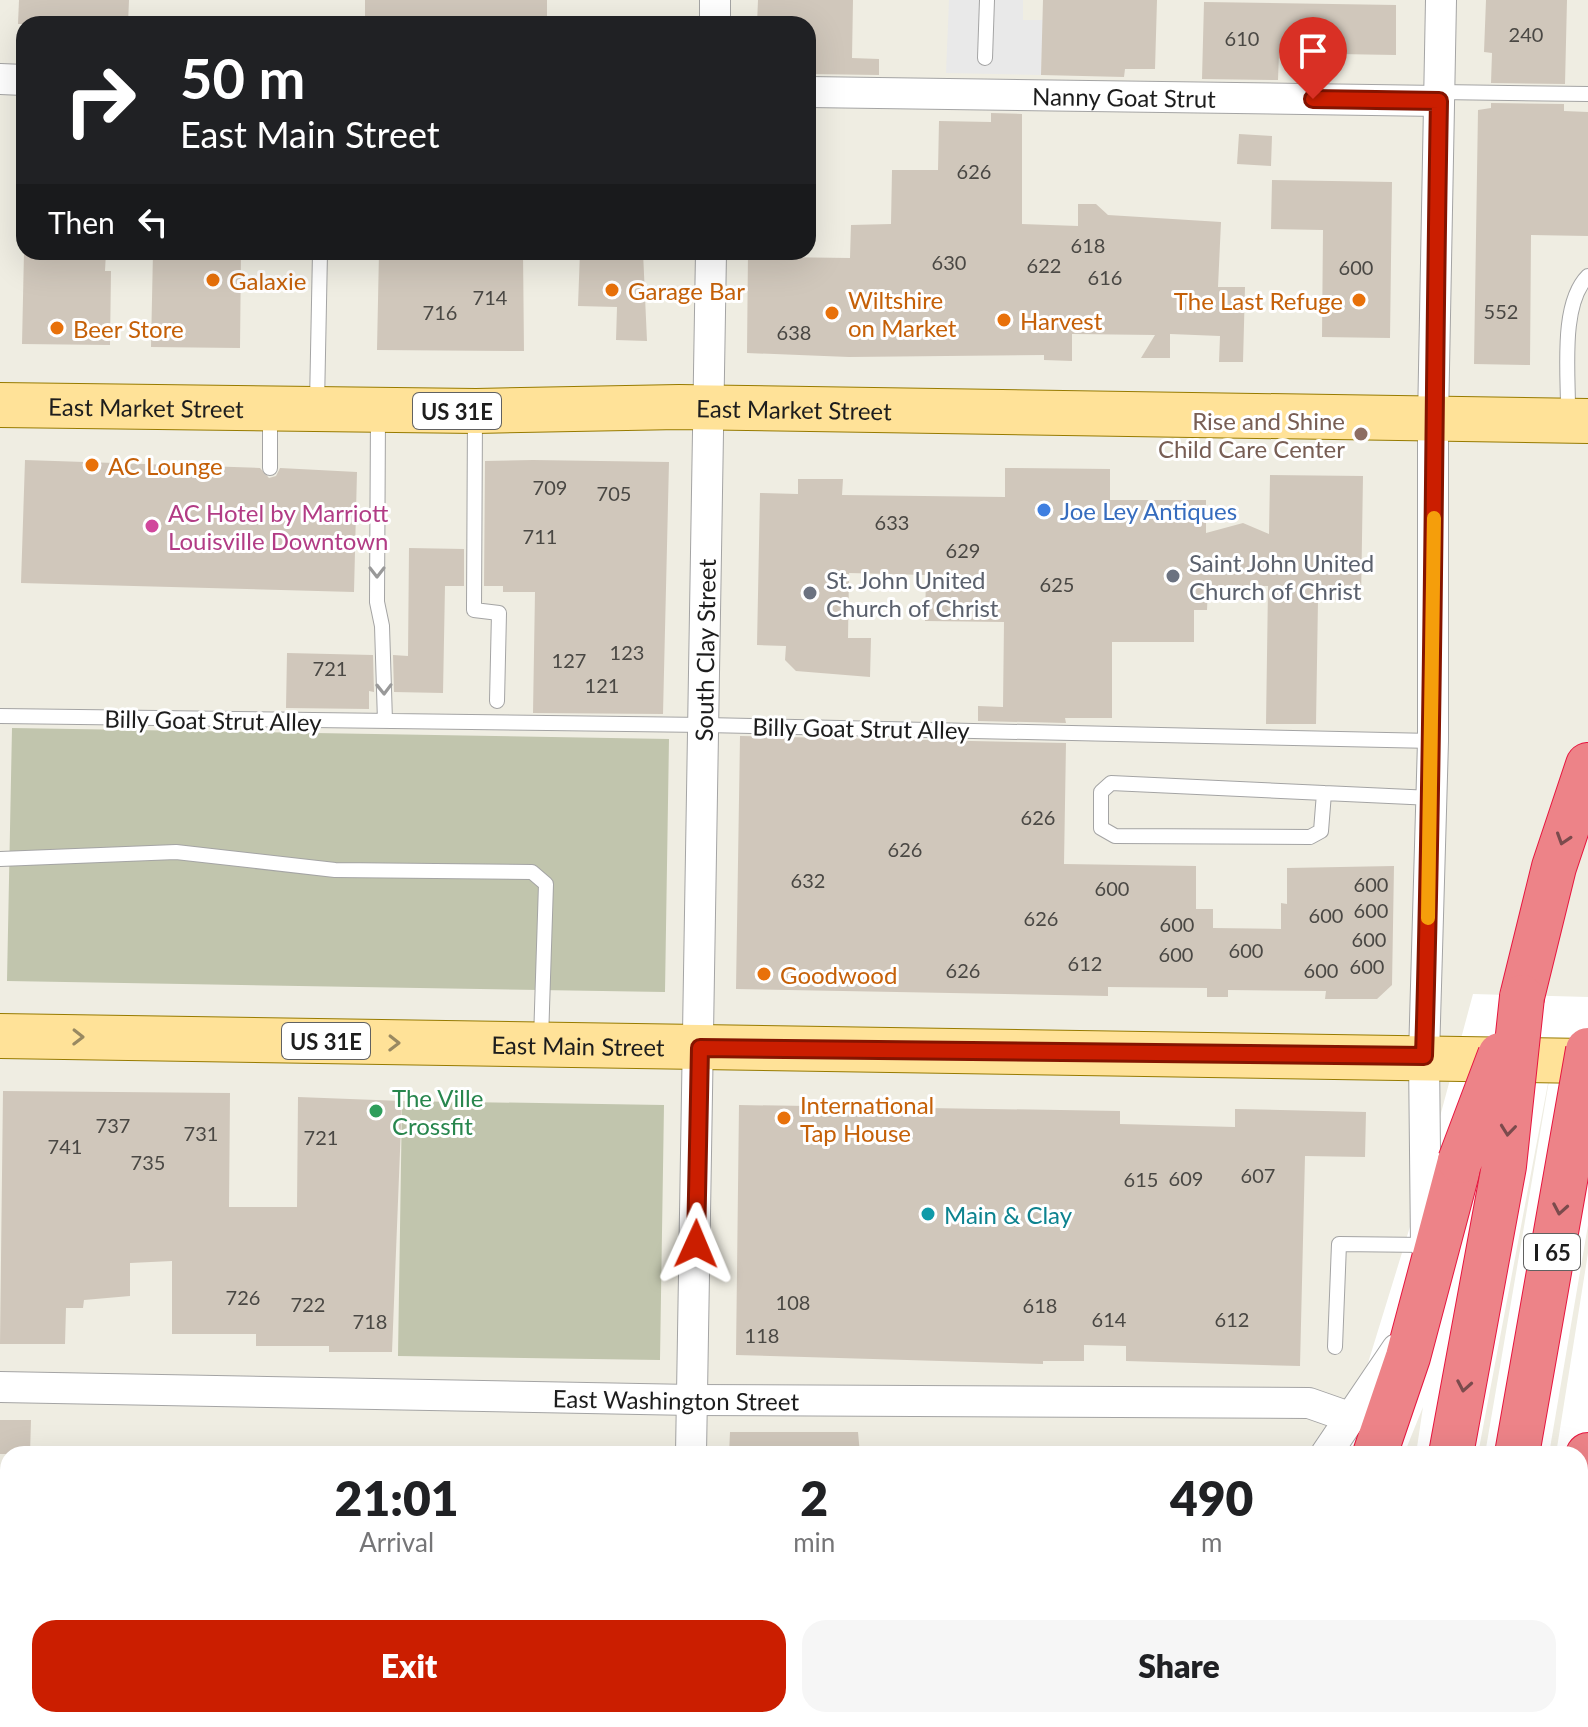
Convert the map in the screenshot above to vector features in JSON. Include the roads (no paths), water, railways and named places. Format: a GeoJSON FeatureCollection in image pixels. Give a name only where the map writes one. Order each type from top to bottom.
{"type":"FeatureCollection","features":[{"type":"Feature","properties":{"kind":"highway"},"geometry":{"type":"LineString","coordinates":[[1378,1446],[1408,1357],[1460,1161],[1522,997],[1554,867],[1588,765]]}},
{"type":"Feature","properties":{"kind":"highway"},"geometry":{"type":"LineString","coordinates":[[1452,1446],[1504,1166],[1522,997]]}},
{"type":"Feature","properties":{"kind":"highway","name":"I 65"},"geometry":{"type":"LineString","coordinates":[[1518,1446],[1588,1050]]}},
{"type":"Feature","properties":{"kind":"main road","name":"East Market Street"},"geometry":{"type":"LineString","coordinates":[[0,405],[476,411],[709,408],[1578,421]]}},
{"type":"Feature","properties":{"kind":"main road","name":"East Main Street"},"geometry":{"type":"LineString","coordinates":[[0,1036],[1424,1056],[1588,1061]]}},
{"type":"Feature","properties":{"kind":"street"},"geometry":{"type":"LineString","coordinates":[[1331,1446],[1349,1417],[1384,1373],[1405,1334],[1421,1292],[1426,1245],[1424,1056],[1433,741],[1433,421],[1441,0]]}},
{"type":"Feature","properties":{"kind":"street","name":"Nanny Goat Strut"},"geometry":{"type":"LineString","coordinates":[[816,92],[1439,97]]}},
{"type":"Feature","properties":{"kind":"street","name":"South Clay Street"},"geometry":{"type":"LineString","coordinates":[[691,1446],[711,260]]}},
{"type":"Feature","properties":{"kind":"street","name":"East Washington Street"},"geometry":{"type":"LineString","coordinates":[[0,1387],[692,1400],[1309,1403],[1349,1417]]}},
{"type":"Feature","properties":{"kind":"lane"},"geometry":{"type":"LineString","coordinates":[[985,58],[987,0]]}},
{"type":"Feature","properties":{"kind":"lane"},"geometry":{"type":"LineString","coordinates":[[1439,97],[1588,94]]}},
{"type":"Feature","properties":{"kind":"lane"},"geometry":{"type":"LineString","coordinates":[[317,408],[320,260]]}},
{"type":"Feature","properties":{"kind":"lane"},"geometry":{"type":"LineString","coordinates":[[1578,421],[1570,309],[1578,286],[1588,276]]}},
{"type":"Feature","properties":{"kind":"lane"},"geometry":{"type":"LineString","coordinates":[[269,408],[270,468]]}},
{"type":"Feature","properties":{"kind":"lane"},"geometry":{"type":"LineString","coordinates":[[378,410],[377,602],[382,626],[385,721]]}},
{"type":"Feature","properties":{"kind":"lane"},"geometry":{"type":"LineString","coordinates":[[476,411],[474,610],[499,613],[497,701]]}},
{"type":"Feature","properties":{"kind":"lane","name":"Billy Goat Strut Alley"},"geometry":{"type":"LineString","coordinates":[[0,716],[705,725],[1433,741]]}},
{"type":"Feature","properties":{"kind":"lane"},"geometry":{"type":"LineString","coordinates":[[1324,793],[1321,831],[1310,837],[1115,836],[1101,828],[1101,792],[1111,783],[1432,798]]}},
{"type":"Feature","properties":{"kind":"lane"},"geometry":{"type":"LineString","coordinates":[[0,859],[176,852],[335,870],[532,872],[546,884],[540,1045]]}},
{"type":"Feature","properties":{"kind":"lane"},"geometry":{"type":"LineString","coordinates":[[1335,1347],[1339,1244],[1426,1245]]}},
{"type":"Feature","properties":{"kind":"place","name":"Galaxie"},"geometry":{"type":"Point","coordinates":[213,280]}},
{"type":"Feature","properties":{"kind":"place","name":"Garage Bar"},"geometry":{"type":"Point","coordinates":[612,290]}},
{"type":"Feature","properties":{"kind":"place","name":"The Last Refuge"},"geometry":{"type":"Point","coordinates":[1359,300]}},
{"type":"Feature","properties":{"kind":"place","name":"Wiltshire on Market"},"geometry":{"type":"Point","coordinates":[832,313]}},
{"type":"Feature","properties":{"kind":"place","name":"Harvest"},"geometry":{"type":"Point","coordinates":[1004,320]}},
{"type":"Feature","properties":{"kind":"place","name":"Beer Store"},"geometry":{"type":"Point","coordinates":[57,328]}},
{"type":"Feature","properties":{"kind":"place","name":"Rise and Shine Child Care Center"},"geometry":{"type":"Point","coordinates":[1361,434]}},
{"type":"Feature","properties":{"kind":"place","name":"AC Lounge"},"geometry":{"type":"Point","coordinates":[92,465]}},
{"type":"Feature","properties":{"kind":"place","name":"Joe Ley Antiques"},"geometry":{"type":"Point","coordinates":[1044,510]}},
{"type":"Feature","properties":{"kind":"place","name":"AC Hotel by Marriott Louisville Downtown"},"geometry":{"type":"Point","coordinates":[152,526]}},
{"type":"Feature","properties":{"kind":"place","name":"Saint John United Church of Christ"},"geometry":{"type":"Point","coordinates":[1173,576]}},
{"type":"Feature","properties":{"kind":"place","name":"St. John United Church of Christ"},"geometry":{"type":"Point","coordinates":[810,593]}},
{"type":"Feature","properties":{"kind":"place","name":"Goodwood"},"geometry":{"type":"Point","coordinates":[764,974]}},
{"type":"Feature","properties":{"kind":"place","name":"The Ville Crossfit"},"geometry":{"type":"Point","coordinates":[376,1111]}},
{"type":"Feature","properties":{"kind":"place","name":"International Tap House"},"geometry":{"type":"Point","coordinates":[784,1118]}},
{"type":"Feature","properties":{"kind":"place","name":"Main & Clay"},"geometry":{"type":"Point","coordinates":[928,1214]}}]}
